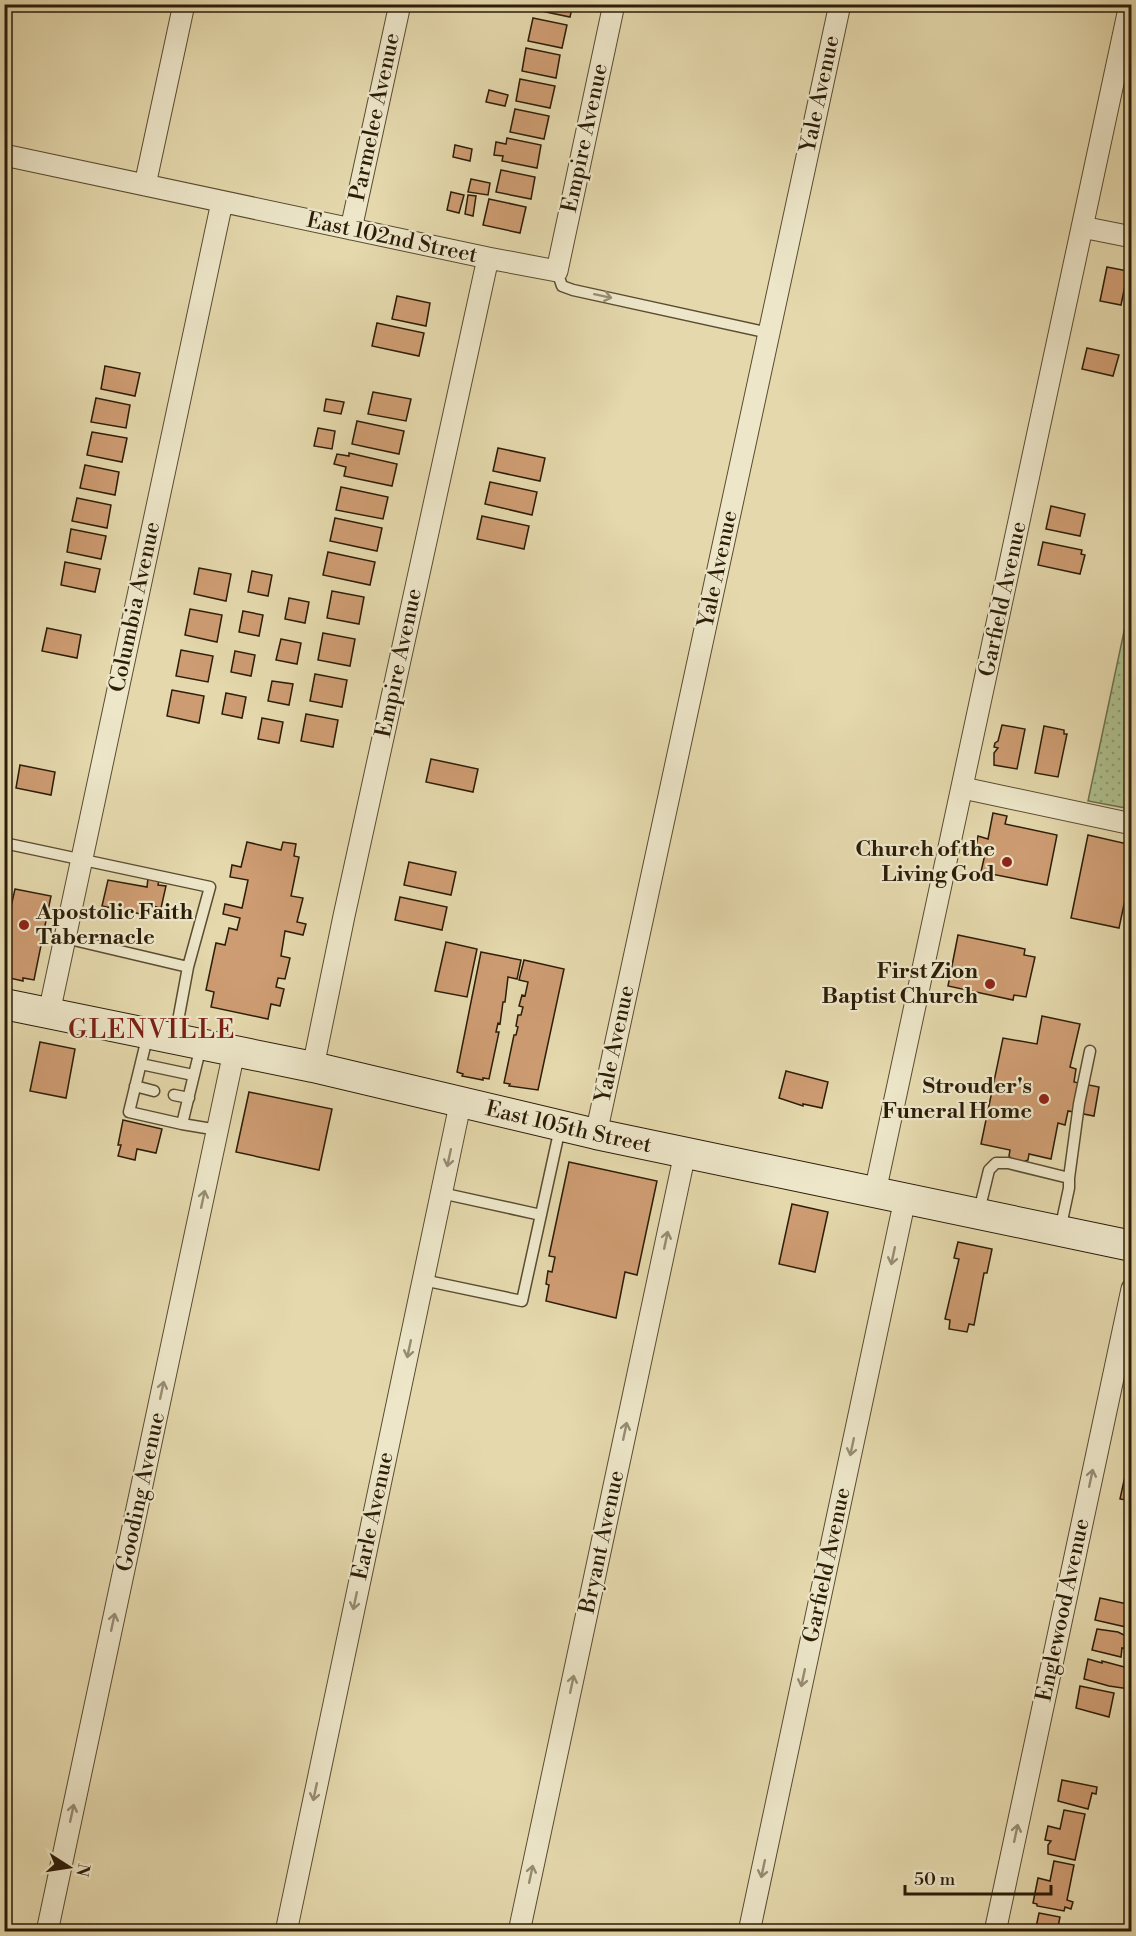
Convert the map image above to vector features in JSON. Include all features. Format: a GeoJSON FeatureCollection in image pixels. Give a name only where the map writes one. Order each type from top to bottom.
{"type":"FeatureCollection","features":[{"type":"Feature","properties":{"kind":"main road","name":"East 105th Street"},"geometry":{"type":"LineString","coordinates":[[4,1004],[313,1067],[596,1134],[1131,1246]]}},
{"type":"Feature","properties":{"kind":"street"},"geometry":{"type":"LineString","coordinates":[[145,185],[184,4]]}},
{"type":"Feature","properties":{"kind":"street","name":"Parmelee Avenue"},"geometry":{"type":"LineString","coordinates":[[351,229],[400,4]]}},
{"type":"Feature","properties":{"kind":"street","name":"Empire Avenue"},"geometry":{"type":"LineString","coordinates":[[557,271],[614,4]]}},
{"type":"Feature","properties":{"kind":"street","name":"Yale Avenue"},"geometry":{"type":"LineString","coordinates":[[596,1134],[840,4]]}},
{"type":"Feature","properties":{"kind":"street","name":"Garfield Avenue"},"geometry":{"type":"LineString","coordinates":[[874,1192],[963,788],[1130,4]]}},
{"type":"Feature","properties":{"kind":"street","name":"East 102nd Street"},"geometry":{"type":"LineString","coordinates":[[4,155],[557,271]]}},
{"type":"Feature","properties":{"kind":"street","name":"Columbia Avenue"},"geometry":{"type":"LineString","coordinates":[[49,1013],[222,202]]}},
{"type":"Feature","properties":{"kind":"street"},"geometry":{"type":"LineString","coordinates":[[1082,227],[1131,237]]}},
{"type":"Feature","properties":{"kind":"street","name":"Empire Avenue"},"geometry":{"type":"LineString","coordinates":[[313,1067],[488,258]]}},
{"type":"Feature","properties":{"kind":"street"},"geometry":{"type":"LineString","coordinates":[[963,788],[1131,824]]}},
{"type":"Feature","properties":{"kind":"street","name":"Gooding Avenue"},"geometry":{"type":"LineString","coordinates":[[47,1932],[234,1052]]}},
{"type":"Feature","properties":{"kind":"street","name":"Earle Avenue"},"geometry":{"type":"LineString","coordinates":[[286,1932],[460,1100]]}},
{"type":"Feature","properties":{"kind":"street","name":"Bryant Avenue"},"geometry":{"type":"LineString","coordinates":[[519,1932],[685,1153]]}},
{"type":"Feature","properties":{"kind":"street","name":"Garfield Avenue"},"geometry":{"type":"LineString","coordinates":[[749,1932],[905,1199]]}},
{"type":"Feature","properties":{"kind":"street","name":"Englewood Avenue"},"geometry":{"type":"LineString","coordinates":[[995,1932],[1131,1290]]}},
{"type":"Feature","properties":{"kind":"lane"},"geometry":{"type":"LineString","coordinates":[[557,271],[562,286],[573,290],[769,333]]}},
{"type":"Feature","properties":{"kind":"lane"},"geometry":{"type":"LineString","coordinates":[[4,843],[210,887],[188,967],[175,1039],[194,1075],[182,1124]]}},
{"type":"Feature","properties":{"kind":"lane"},"geometry":{"type":"LineString","coordinates":[[65,938],[188,967]]}},
{"type":"Feature","properties":{"kind":"lane"},"geometry":{"type":"LineString","coordinates":[[175,1039],[141,1064],[129,1112],[218,1130]]}},
{"type":"Feature","properties":{"kind":"lane"},"geometry":{"type":"LineString","coordinates":[[1059,1230],[1069,1188],[1079,1104],[1090,1051]]}},
{"type":"Feature","properties":{"kind":"lane"},"geometry":{"type":"LineString","coordinates":[[141,1064],[194,1075]]}},
{"type":"Feature","properties":{"kind":"lane"},"geometry":{"type":"LineString","coordinates":[[135,1086],[154,1090]]}},
{"type":"Feature","properties":{"kind":"lane"},"geometry":{"type":"LineString","coordinates":[[174,1095],[189,1098]]}},
{"type":"Feature","properties":{"kind":"lane"},"geometry":{"type":"LineString","coordinates":[[423,1280],[522,1301],[560,1125]]}},
{"type":"Feature","properties":{"kind":"lane"},"geometry":{"type":"LineString","coordinates":[[978,1214],[988,1170],[996,1163],[1008,1163],[1069,1178]]}},
{"type":"Feature","properties":{"kind":"lane"},"geometry":{"type":"LineString","coordinates":[[441,1193],[541,1215]]}},
{"type":"Feature","properties":{"kind":"green space"},"geometry":{"type":"Polygon","coordinates":[[[1126,622],[1132,623],[1131,809],[1088,801],[1126,622]]]}},
{"type":"Feature","properties":{"kind":"building"},"geometry":{"type":"Polygon","coordinates":[[[537,4],[573,4],[570,17],[536,10],[537,4]]]}},
{"type":"Feature","properties":{"kind":"building"},"geometry":{"type":"Polygon","coordinates":[[[533,18],[567,25],[562,48],[528,41],[533,18]]]}},
{"type":"Feature","properties":{"kind":"building"},"geometry":{"type":"Polygon","coordinates":[[[526,48],[560,55],[556,78],[522,71],[526,48]]]}},
{"type":"Feature","properties":{"kind":"building"},"geometry":{"type":"Polygon","coordinates":[[[520,79],[555,86],[550,108],[516,101],[520,79]]]}},
{"type":"Feature","properties":{"kind":"building"},"geometry":{"type":"Polygon","coordinates":[[[489,90],[508,95],[505,106],[486,102],[489,90]]]}},
{"type":"Feature","properties":{"kind":"building"},"geometry":{"type":"Polygon","coordinates":[[[515,109],[549,116],[544,139],[510,132],[515,109]]]}},
{"type":"Feature","properties":{"kind":"building"},"geometry":{"type":"Polygon","coordinates":[[[507,138],[541,145],[537,168],[502,161],[503,156],[494,155],[496,142],[506,144],[507,138]]]}},
{"type":"Feature","properties":{"kind":"building"},"geometry":{"type":"Polygon","coordinates":[[[455,145],[472,149],[470,161],[453,157],[455,145]]]}},
{"type":"Feature","properties":{"kind":"building"},"geometry":{"type":"Polygon","coordinates":[[[501,170],[535,177],[531,199],[496,192],[501,170]]]}},
{"type":"Feature","properties":{"kind":"building"},"geometry":{"type":"Polygon","coordinates":[[[471,179],[490,183],[488,195],[468,192],[471,179]]]}},
{"type":"Feature","properties":{"kind":"building"},"geometry":{"type":"Polygon","coordinates":[[[451,192],[464,195],[459,213],[447,210],[451,192]]]}},
{"type":"Feature","properties":{"kind":"building"},"geometry":{"type":"Polygon","coordinates":[[[468,195],[476,196],[473,216],[465,214],[468,195]]]}},
{"type":"Feature","properties":{"kind":"building"},"geometry":{"type":"Polygon","coordinates":[[[489,199],[526,207],[520,233],[483,225],[489,199]]]}},
{"type":"Feature","properties":{"kind":"building"},"geometry":{"type":"Polygon","coordinates":[[[1107,267],[1128,271],[1121,305],[1100,301],[1107,267]]]}},
{"type":"Feature","properties":{"kind":"building"},"geometry":{"type":"Polygon","coordinates":[[[397,296],[430,303],[426,326],[392,319],[397,296]]]}},
{"type":"Feature","properties":{"kind":"building"},"geometry":{"type":"Polygon","coordinates":[[[377,323],[424,333],[419,356],[372,346],[377,323]]]}},
{"type":"Feature","properties":{"kind":"building"},"geometry":{"type":"Polygon","coordinates":[[[1087,348],[1119,355],[1113,376],[1082,369],[1087,348]]]}},
{"type":"Feature","properties":{"kind":"building"},"geometry":{"type":"Polygon","coordinates":[[[105,366],[140,373],[135,396],[101,389],[105,366]]]}},
{"type":"Feature","properties":{"kind":"building"},"geometry":{"type":"Polygon","coordinates":[[[373,392],[411,399],[406,421],[368,414],[373,392]]]}},
{"type":"Feature","properties":{"kind":"building"},"geometry":{"type":"Polygon","coordinates":[[[96,398],[130,405],[126,428],[91,422],[96,398]]]}},
{"type":"Feature","properties":{"kind":"building"},"geometry":{"type":"Polygon","coordinates":[[[326,399],[344,402],[341,414],[324,411],[326,399]]]}},
{"type":"Feature","properties":{"kind":"building"},"geometry":{"type":"Polygon","coordinates":[[[357,421],[404,431],[399,454],[352,444],[357,421]]]}},
{"type":"Feature","properties":{"kind":"building"},"geometry":{"type":"Polygon","coordinates":[[[318,428],[335,431],[332,449],[314,446],[318,428]]]}},
{"type":"Feature","properties":{"kind":"building"},"geometry":{"type":"Polygon","coordinates":[[[92,432],[127,438],[122,462],[87,455],[92,432]]]}},
{"type":"Feature","properties":{"kind":"building"},"geometry":{"type":"Polygon","coordinates":[[[498,448],[545,458],[540,481],[493,471],[498,448]]]}},
{"type":"Feature","properties":{"kind":"building"},"geometry":{"type":"Polygon","coordinates":[[[349,453],[397,464],[392,486],[344,476],[346,467],[334,464],[337,454],[349,456],[349,453]]]}},
{"type":"Feature","properties":{"kind":"building"},"geometry":{"type":"Polygon","coordinates":[[[85,465],[119,472],[115,495],[80,488],[85,465]]]}},
{"type":"Feature","properties":{"kind":"building"},"geometry":{"type":"Polygon","coordinates":[[[490,482],[537,492],[532,515],[485,504],[490,482]]]}},
{"type":"Feature","properties":{"kind":"building"},"geometry":{"type":"Polygon","coordinates":[[[341,487],[388,497],[383,519],[336,510],[341,487]]]}},
{"type":"Feature","properties":{"kind":"building"},"geometry":{"type":"Polygon","coordinates":[[[77,498],[111,505],[107,528],[72,521],[77,498]]]}},
{"type":"Feature","properties":{"kind":"building"},"geometry":{"type":"Polygon","coordinates":[[[1051,506],[1085,514],[1080,536],[1046,529],[1051,506]]]}},
{"type":"Feature","properties":{"kind":"building"},"geometry":{"type":"Polygon","coordinates":[[[482,516],[529,526],[524,549],[477,539],[482,516]]]}},
{"type":"Feature","properties":{"kind":"building"},"geometry":{"type":"Polygon","coordinates":[[[335,518],[382,528],[377,551],[330,541],[335,518]]]}},
{"type":"Feature","properties":{"kind":"building"},"geometry":{"type":"Polygon","coordinates":[[[71,529],[106,536],[101,559],[67,552],[71,529]]]}},
{"type":"Feature","properties":{"kind":"building"},"geometry":{"type":"Polygon","coordinates":[[[1043,542],[1082,550],[1081,554],[1085,555],[1080,574],[1038,565],[1043,542]]]}},
{"type":"Feature","properties":{"kind":"building"},"geometry":{"type":"Polygon","coordinates":[[[328,552],[375,562],[370,585],[323,575],[328,552]]]}},
{"type":"Feature","properties":{"kind":"building"},"geometry":{"type":"Polygon","coordinates":[[[65,562],[100,569],[95,592],[61,585],[65,562]]]}},
{"type":"Feature","properties":{"kind":"building"},"geometry":{"type":"Polygon","coordinates":[[[199,568],[231,574],[226,601],[194,594],[199,568]]]}},
{"type":"Feature","properties":{"kind":"building"},"geometry":{"type":"Polygon","coordinates":[[[252,571],[272,575],[268,596],[248,592],[252,571]]]}},
{"type":"Feature","properties":{"kind":"building"},"geometry":{"type":"Polygon","coordinates":[[[332,591],[364,597],[359,624],[327,618],[332,591]]]}},
{"type":"Feature","properties":{"kind":"building"},"geometry":{"type":"Polygon","coordinates":[[[289,598],[309,602],[305,623],[285,619],[289,598]]]}},
{"type":"Feature","properties":{"kind":"building"},"geometry":{"type":"Polygon","coordinates":[[[190,609],[222,615],[217,642],[185,635],[190,609]]]}},
{"type":"Feature","properties":{"kind":"building"},"geometry":{"type":"Polygon","coordinates":[[[243,611],[263,615],[259,636],[239,632],[243,611]]]}},
{"type":"Feature","properties":{"kind":"building"},"geometry":{"type":"Polygon","coordinates":[[[47,628],[81,635],[77,658],[42,651],[47,628]]]}},
{"type":"Feature","properties":{"kind":"building"},"geometry":{"type":"Polygon","coordinates":[[[323,633],[355,639],[350,666],[318,660],[323,633]]]}},
{"type":"Feature","properties":{"kind":"building"},"geometry":{"type":"Polygon","coordinates":[[[281,639],[301,643],[297,664],[276,660],[281,639]]]}},
{"type":"Feature","properties":{"kind":"building"},"geometry":{"type":"Polygon","coordinates":[[[181,650],[213,656],[208,682],[176,676],[181,650]]]}},
{"type":"Feature","properties":{"kind":"building"},"geometry":{"type":"Polygon","coordinates":[[[235,651],[255,655],[251,676],[231,672],[235,651]]]}},
{"type":"Feature","properties":{"kind":"building"},"geometry":{"type":"Polygon","coordinates":[[[315,674],[347,680],[342,707],[310,701],[315,674]]]}},
{"type":"Feature","properties":{"kind":"building"},"geometry":{"type":"Polygon","coordinates":[[[272,681],[293,684],[289,705],[268,701],[272,681]]]}},
{"type":"Feature","properties":{"kind":"building"},"geometry":{"type":"Polygon","coordinates":[[[172,690],[204,696],[199,723],[167,716],[172,690]]]}},
{"type":"Feature","properties":{"kind":"building"},"geometry":{"type":"Polygon","coordinates":[[[226,693],[246,697],[242,718],[222,714],[226,693]]]}},
{"type":"Feature","properties":{"kind":"building"},"geometry":{"type":"Polygon","coordinates":[[[306,714],[338,720],[333,747],[301,741],[306,714]]]}},
{"type":"Feature","properties":{"kind":"building"},"geometry":{"type":"Polygon","coordinates":[[[262,718],[283,722],[279,743],[258,739],[262,718]]]}},
{"type":"Feature","properties":{"kind":"building"},"geometry":{"type":"Polygon","coordinates":[[[1002,725],[1025,729],[1017,769],[994,765],[994,753],[998,748],[994,747],[1002,725]]]}},
{"type":"Feature","properties":{"kind":"building"},"geometry":{"type":"Polygon","coordinates":[[[1044,726],[1064,730],[1064,734],[1067,734],[1058,777],[1035,773],[1044,726]]]}},
{"type":"Feature","properties":{"kind":"building"},"geometry":{"type":"Polygon","coordinates":[[[431,759],[478,769],[473,792],[426,782],[431,759]]]}},
{"type":"Feature","properties":{"kind":"building"},"geometry":{"type":"Polygon","coordinates":[[[20,765],[55,772],[51,795],[16,788],[20,765]]]}},
{"type":"Feature","properties":{"kind":"building"},"geometry":{"type":"Polygon","coordinates":[[[993,813],[1007,816],[1005,824],[1057,835],[1047,885],[981,872],[985,854],[975,852],[978,836],[988,839],[993,813]]]}},
{"type":"Feature","properties":{"kind":"building"},"geometry":{"type":"Polygon","coordinates":[[[1088,835],[1132,845],[1132,867],[1119,928],[1071,918],[1088,835]]]}},
{"type":"Feature","properties":{"kind":"building"},"geometry":{"type":"Polygon","coordinates":[[[247,842],[281,850],[283,842],[296,844],[294,856],[299,857],[291,896],[303,898],[297,922],[306,924],[303,935],[285,931],[281,956],[290,958],[285,979],[278,978],[276,987],[284,989],[280,1006],[271,1004],[268,1019],[211,1007],[214,992],[206,990],[216,943],[225,945],[229,928],[237,930],[240,918],[223,914],[225,904],[242,908],[248,880],[230,877],[232,865],[241,867],[247,842]]]}},
{"type":"Feature","properties":{"kind":"building"},"geometry":{"type":"Polygon","coordinates":[[[409,862],[456,872],[451,895],[404,885],[409,862]]]}},
{"type":"Feature","properties":{"kind":"building"},"geometry":{"type":"Polygon","coordinates":[[[148,878],[159,880],[158,885],[166,886],[161,908],[148,905],[146,915],[102,906],[108,880],[147,887],[148,878]]]}},
{"type":"Feature","properties":{"kind":"building"},"geometry":{"type":"Polygon","coordinates":[[[15,889],[51,896],[34,980],[23,978],[23,981],[5,977],[4,937],[15,889]]]}},
{"type":"Feature","properties":{"kind":"building"},"geometry":{"type":"Polygon","coordinates":[[[400,897],[447,907],[442,930],[395,920],[400,897]]]}},
{"type":"Feature","properties":{"kind":"building"},"geometry":{"type":"Polygon","coordinates":[[[958,935],[1025,949],[1024,955],[1035,957],[1026,997],[1014,995],[1013,1000],[948,986],[958,935]]]}},
{"type":"Feature","properties":{"kind":"building"},"geometry":{"type":"Polygon","coordinates":[[[446,942],[477,949],[467,997],[435,991],[446,942]]]}},
{"type":"Feature","properties":{"kind":"building"},"geometry":{"type":"Polygon","coordinates":[[[481,952],[521,960],[517,979],[508,977],[489,1079],[483,1078],[483,1080],[462,1076],[463,1074],[457,1072],[481,952]]]}},
{"type":"Feature","properties":{"kind":"building"},"geometry":{"type":"Polygon","coordinates":[[[524,960],[564,969],[538,1090],[509,1086],[510,1084],[504,1083],[514,1035],[518,1027],[516,1026],[518,1015],[521,1015],[523,1007],[519,1006],[522,995],[525,996],[528,982],[519,980],[524,960]]]}},
{"type":"Feature","properties":{"kind":"building","name":"Strouder's Funeral Home"},"geometry":{"type":"Polygon","coordinates":[[[1042,1016],[1080,1024],[1070,1067],[1076,1069],[1074,1082],[1099,1087],[1094,1116],[1068,1111],[1065,1125],[1058,1123],[1051,1159],[1029,1154],[1028,1160],[1021,1163],[1014,1162],[1009,1156],[1010,1150],[981,1144],[1003,1038],[1037,1044],[1042,1016]]]}},
{"type":"Feature","properties":{"kind":"building"},"geometry":{"type":"Polygon","coordinates":[[[40,1042],[75,1049],[66,1098],[30,1091],[40,1042]]]}},
{"type":"Feature","properties":{"kind":"building"},"geometry":{"type":"Polygon","coordinates":[[[786,1071],[828,1082],[822,1108],[803,1104],[803,1106],[779,1098],[786,1071]]]}},
{"type":"Feature","properties":{"kind":"building"},"geometry":{"type":"Polygon","coordinates":[[[249,1092],[332,1109],[319,1170],[236,1152],[249,1092]]]}},
{"type":"Feature","properties":{"kind":"building"},"geometry":{"type":"Polygon","coordinates":[[[123,1120],[162,1129],[156,1153],[137,1149],[135,1160],[118,1156],[123,1120]]]}},
{"type":"Feature","properties":{"kind":"building"},"geometry":{"type":"Polygon","coordinates":[[[569,1162],[657,1181],[637,1275],[625,1272],[616,1318],[546,1301],[549,1285],[546,1284],[548,1271],[552,1272],[555,1257],[549,1256],[569,1162]]]}},
{"type":"Feature","properties":{"kind":"building"},"geometry":{"type":"Polygon","coordinates":[[[792,1204],[828,1212],[815,1272],[779,1264],[792,1204]]]}},
{"type":"Feature","properties":{"kind":"building"},"geometry":{"type":"Polygon","coordinates":[[[958,1242],[992,1249],[987,1273],[984,1273],[974,1325],[969,1324],[967,1332],[949,1329],[950,1320],[945,1319],[959,1259],[954,1258],[958,1242]]]}},
{"type":"Feature","properties":{"kind":"building"},"geometry":{"type":"Polygon","coordinates":[[[1125,1476],[1132,1477],[1132,1501],[1120,1499],[1125,1476]]]}},
{"type":"Feature","properties":{"kind":"building"},"geometry":{"type":"Polygon","coordinates":[[[1100,1598],[1132,1605],[1132,1615],[1129,1614],[1126,1627],[1095,1620],[1100,1598]]]}},
{"type":"Feature","properties":{"kind":"building"},"geometry":{"type":"Polygon","coordinates":[[[1097,1629],[1118,1632],[1132,1639],[1132,1650],[1122,1648],[1121,1657],[1092,1650],[1097,1629]]]}},
{"type":"Feature","properties":{"kind":"building"},"geometry":{"type":"Polygon","coordinates":[[[1088,1659],[1132,1669],[1129,1689],[1084,1679],[1088,1659]]]}},
{"type":"Feature","properties":{"kind":"building"},"geometry":{"type":"Polygon","coordinates":[[[1080,1686],[1114,1693],[1109,1717],[1076,1708],[1080,1686]]]}},
{"type":"Feature","properties":{"kind":"building"},"geometry":{"type":"Polygon","coordinates":[[[1062,1780],[1097,1787],[1096,1794],[1092,1793],[1088,1809],[1058,1801],[1062,1780]]]}},
{"type":"Feature","properties":{"kind":"building"},"geometry":{"type":"Polygon","coordinates":[[[1064,1810],[1085,1814],[1075,1860],[1048,1854],[1048,1845],[1051,1841],[1045,1840],[1048,1826],[1060,1829],[1064,1810]]]}},
{"type":"Feature","properties":{"kind":"building"},"geometry":{"type":"Polygon","coordinates":[[[1054,1861],[1074,1865],[1067,1900],[1073,1902],[1071,1909],[1065,1907],[1064,1911],[1037,1906],[1033,1903],[1038,1878],[1050,1881],[1054,1861]]]}},
{"type":"Feature","properties":{"kind":"building"},"geometry":{"type":"Polygon","coordinates":[[[1039,1913],[1060,1917],[1057,1932],[1035,1932],[1039,1913]]]}},
{"type":"Feature","properties":{"kind":"place","name":"Church of the Living God"},"geometry":{"type":"Point","coordinates":[1007,862]}},
{"type":"Feature","properties":{"kind":"place","name":"Apostolic Faith Tabernacle"},"geometry":{"type":"Point","coordinates":[24,925]}},
{"type":"Feature","properties":{"kind":"place","name":"First Zion Baptist Church"},"geometry":{"type":"Point","coordinates":[990,984]}},
{"type":"Feature","properties":{"kind":"place","name":"Strouder's Funeral Home"},"geometry":{"type":"Point","coordinates":[1044,1099]}},
{"type":"Feature","properties":{"kind":"district","name":"GLENVILLE"},"geometry":{"type":"Point","coordinates":[152,1030]}}]}
